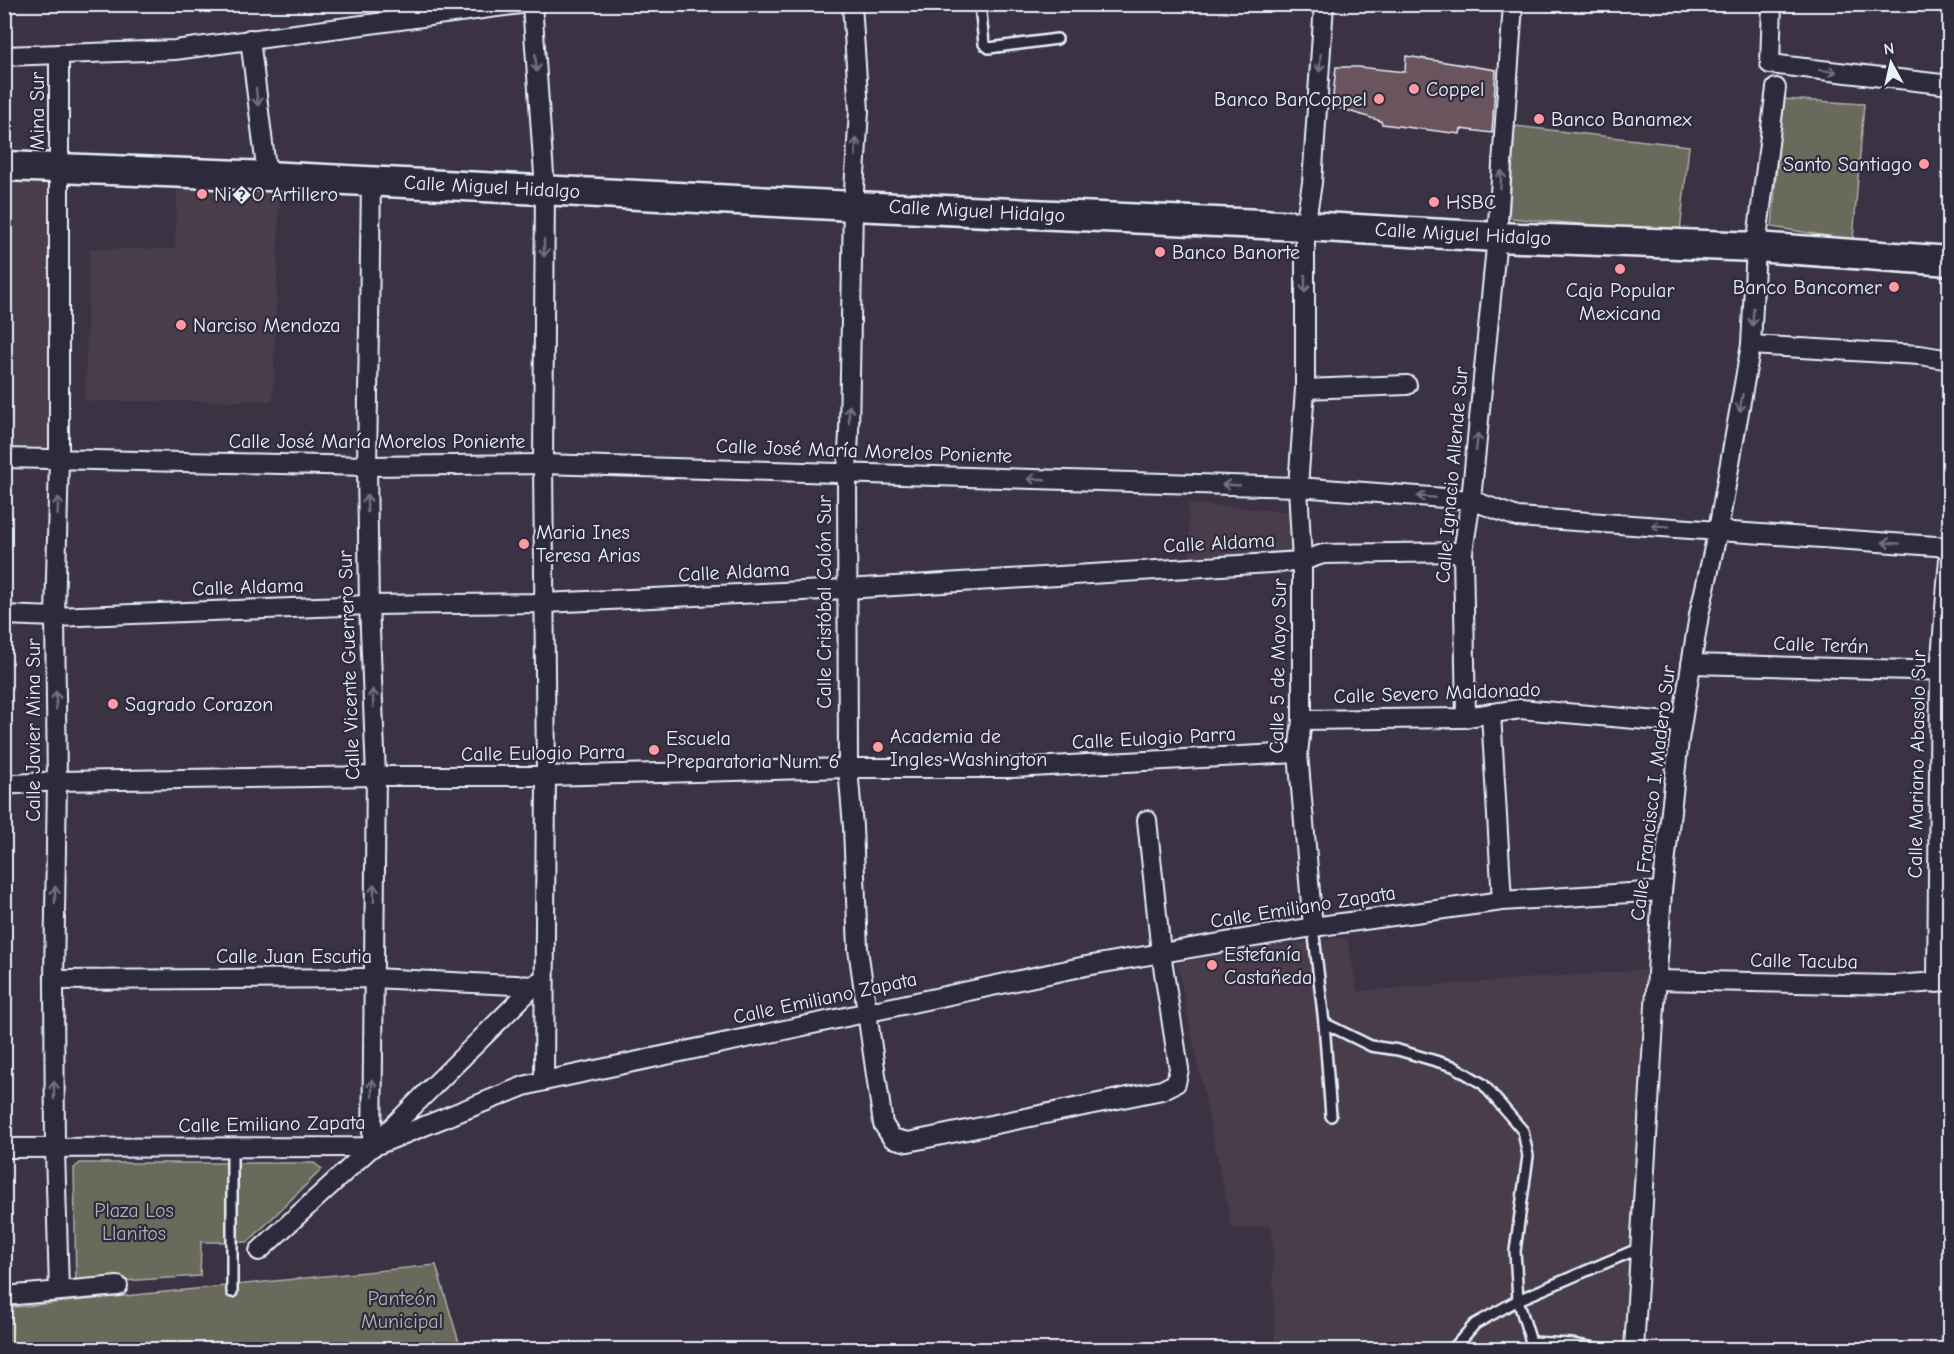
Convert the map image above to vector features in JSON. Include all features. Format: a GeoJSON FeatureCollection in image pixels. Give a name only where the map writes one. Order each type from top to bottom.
{"type":"FeatureCollection","features":[{"type":"Feature","properties":{"kind":"main road","name":"Calle Miguel Hidalgo"},"geometry":{"type":"LineString","coordinates":[[4,166],[545,189],[853,206],[1756,248],[1950,261]]}},
{"type":"Feature","properties":{"kind":"street"},"geometry":{"type":"LineString","coordinates":[[4,56],[175,50],[520,4]]}},
{"type":"Feature","properties":{"kind":"street"},"geometry":{"type":"LineString","coordinates":[[532,4],[545,189],[543,464],[546,776],[539,981],[544,1081]]}},
{"type":"Feature","properties":{"kind":"street","name":"Calle Cristóbal Colón Sur"},"geometry":{"type":"LineString","coordinates":[[852,4],[859,111],[853,206],[847,472],[848,768],[858,949],[883,1124],[892,1138],[908,1142],[1162,1090],[1176,1083],[1179,1069],[1161,953]]}},
{"type":"Feature","properties":{"kind":"street","name":"Calle 5 de Mayo Sur"},"geometry":{"type":"LineString","coordinates":[[1313,927],[1298,753],[1302,720],[1302,561],[1299,487],[1305,389],[1305,226],[1312,183],[1324,4]]}},
{"type":"Feature","properties":{"kind":"street","name":"Calle Ignacio Allende Sur"},"geometry":{"type":"LineString","coordinates":[[1466,718],[1463,552],[1471,500],[1497,237],[1513,4]]}},
{"type":"Feature","properties":{"kind":"street"},"geometry":{"type":"LineString","coordinates":[[1772,4],[1770,64],[1950,84]]}},
{"type":"Feature","properties":{"kind":"street"},"geometry":{"type":"LineString","coordinates":[[250,39],[267,176]]}},
{"type":"Feature","properties":{"kind":"street","name":"Mina Sur"},"geometry":{"type":"LineString","coordinates":[[59,54],[60,169]]}},
{"type":"Feature","properties":{"kind":"street","name":"Calle Francisco I. Madero Sur"},"geometry":{"type":"LineString","coordinates":[[1634,1350],[1662,891],[1681,723],[1699,615],[1718,530],[1751,345],[1756,248],[1776,88]]}},
{"type":"Feature","properties":{"kind":"street","name":"Calle Javier Mina Sur"},"geometry":{"type":"LineString","coordinates":[[59,1291],[54,980],[60,169]]}},
{"type":"Feature","properties":{"kind":"street","name":"Calle Vicente Guerrero Sur"},"geometry":{"type":"LineString","coordinates":[[371,182],[367,466],[369,605],[376,776],[372,1147]]}},
{"type":"Feature","properties":{"kind":"street"},"geometry":{"type":"LineString","coordinates":[[1751,345],[1920,355],[1950,360]]}},
{"type":"Feature","properties":{"kind":"street"},"geometry":{"type":"LineString","coordinates":[[1305,389],[1407,385]]}},
{"type":"Feature","properties":{"kind":"street","name":"Calle José María Morelos Poniente"},"geometry":{"type":"LineString","coordinates":[[4,458],[367,466],[543,464],[1299,487],[1471,500],[1517,517],[1949,547]]}},
{"type":"Feature","properties":{"kind":"street","name":"Calle Mariano Abasolo Sur"},"geometry":{"type":"LineString","coordinates":[[1943,982],[1945,671],[1949,547]]}},
{"type":"Feature","properties":{"kind":"street","name":"Calle Aldama"},"geometry":{"type":"LineString","coordinates":[[4,615],[55,616],[369,605],[544,603],[846,589],[1302,561],[1323,554],[1463,552]]}},
{"type":"Feature","properties":{"kind":"street","name":"Calle Terán"},"geometry":{"type":"LineString","coordinates":[[1691,664],[1945,671]]}},
{"type":"Feature","properties":{"kind":"street","name":"Calle Severo Maldonado"},"geometry":{"type":"LineString","coordinates":[[1302,720],[1466,718],[1520,709],[1681,723]]}},
{"type":"Feature","properties":{"kind":"street"},"geometry":{"type":"LineString","coordinates":[[1491,713],[1503,901]]}},
{"type":"Feature","properties":{"kind":"street","name":"Calle Eulogio Parra"},"geometry":{"type":"LineString","coordinates":[[4,784],[57,781],[376,776],[546,776],[848,768],[1012,768],[1298,753]]}},
{"type":"Feature","properties":{"kind":"street"},"geometry":{"type":"LineString","coordinates":[[1147,820],[1161,953]]}},
{"type":"Feature","properties":{"kind":"street","name":"Calle Emiliano Zapata"},"geometry":{"type":"LineString","coordinates":[[4,1148],[372,1147],[524,1086],[1086,966],[1313,927],[1503,901],[1662,891]]}},
{"type":"Feature","properties":{"kind":"street","name":"Calle Juan Escutia"},"geometry":{"type":"LineString","coordinates":[[54,980],[373,978],[539,981]]}},
{"type":"Feature","properties":{"kind":"street","name":"Calle Tacuba"},"geometry":{"type":"LineString","coordinates":[[1657,980],[1896,985],[1943,982]]}},
{"type":"Feature","properties":{"kind":"street"},"geometry":{"type":"LineString","coordinates":[[259,1251],[372,1147],[539,981]]}},
{"type":"Feature","properties":{"kind":"street"},"geometry":{"type":"LineString","coordinates":[[4,1296],[117,1286]]}},
{"type":"Feature","properties":{"kind":"lane"},"geometry":{"type":"LineString","coordinates":[[980,4],[984,44],[989,48],[1058,39]]}},
{"type":"Feature","properties":{"kind":"lane"},"geometry":{"type":"LineString","coordinates":[[1313,927],[1324,1023],[1331,1116]]}},
{"type":"Feature","properties":{"kind":"lane"},"geometry":{"type":"LineString","coordinates":[[1324,1023],[1371,1046],[1398,1050],[1453,1066],[1483,1084],[1523,1131],[1528,1156],[1515,1251],[1518,1300],[1531,1342],[1571,1344],[1606,1350]]}},
{"type":"Feature","properties":{"kind":"lane"},"geometry":{"type":"LineString","coordinates":[[232,1148],[232,1292]]}},
{"type":"Feature","properties":{"kind":"lane"},"geometry":{"type":"LineString","coordinates":[[1452,1350],[1475,1324],[1518,1300],[1640,1248]]}},
{"type":"Feature","properties":{"kind":"shaded area"},"geometry":{"type":"Polygon","coordinates":[[[4,184],[49,184],[55,449],[5,450],[4,184]]]}},
{"type":"Feature","properties":{"kind":"shaded area","name":"Narciso Mendoza"},"geometry":{"type":"Polygon","coordinates":[[[177,188],[280,191],[273,401],[85,401],[89,249],[175,249],[177,188]]]}},
{"type":"Feature","properties":{"kind":"shaded area"},"geometry":{"type":"Polygon","coordinates":[[[1188,504],[1292,512],[1293,557],[1190,565],[1188,504]]]}},
{"type":"Feature","properties":{"kind":"shaded area"},"geometry":{"type":"Polygon","coordinates":[[[1347,937],[1357,991],[1645,970],[1627,1349],[1275,1349],[1272,1226],[1232,1229],[1177,963],[1261,948],[1347,937]]]}},
{"type":"Feature","properties":{"kind":"green space"},"geometry":{"type":"Polygon","coordinates":[[[1782,99],[1864,104],[1853,240],[1772,227],[1782,99]]]}},
{"type":"Feature","properties":{"kind":"green space"},"geometry":{"type":"Polygon","coordinates":[[[1515,126],[1689,146],[1680,232],[1509,218],[1515,126]]]}},
{"type":"Feature","properties":{"kind":"green space","name":"Plaza Los Llanitos"},"geometry":{"type":"Polygon","coordinates":[[[80,1163],[314,1163],[322,1169],[248,1242],[201,1242],[200,1276],[76,1284],[74,1168],[80,1163]]]}},
{"type":"Feature","properties":{"kind":"green space","name":"Panteón Municipal"},"geometry":{"type":"Polygon","coordinates":[[[436,1265],[461,1349],[5,1350],[5,1308],[436,1265]]]}},
{"type":"Feature","properties":{"kind":"building","name":"Coppel"},"geometry":{"type":"Polygon","coordinates":[[[1406,56],[1496,70],[1492,133],[1461,129],[1460,134],[1382,124],[1381,121],[1332,106],[1336,67],[1405,72],[1406,56]]]}},
{"type":"Feature","properties":{"kind":"place","name":"Coppel"},"geometry":{"type":"Point","coordinates":[1414,89]}},
{"type":"Feature","properties":{"kind":"place","name":"Banco BanCoppel"},"geometry":{"type":"Point","coordinates":[1379,99]}},
{"type":"Feature","properties":{"kind":"place","name":"Banco Banamex"},"geometry":{"type":"Point","coordinates":[1539,119]}},
{"type":"Feature","properties":{"kind":"place","name":"Santo Santiago"},"geometry":{"type":"Point","coordinates":[1924,164]}},
{"type":"Feature","properties":{"kind":"place","name":"Ni�O Artillero"},"geometry":{"type":"Point","coordinates":[202,194]}},
{"type":"Feature","properties":{"kind":"place","name":"HSBC"},"geometry":{"type":"Point","coordinates":[1434,202]}},
{"type":"Feature","properties":{"kind":"place","name":"Banco Banorte"},"geometry":{"type":"Point","coordinates":[1160,252]}},
{"type":"Feature","properties":{"kind":"place","name":"Caja Popular Mexicana"},"geometry":{"type":"Point","coordinates":[1620,269]}},
{"type":"Feature","properties":{"kind":"place","name":"Banco Bancomer"},"geometry":{"type":"Point","coordinates":[1894,287]}},
{"type":"Feature","properties":{"kind":"place","name":"Narciso Mendoza"},"geometry":{"type":"Point","coordinates":[181,325]}},
{"type":"Feature","properties":{"kind":"place","name":"Maria Ines Teresa Arias"},"geometry":{"type":"Point","coordinates":[524,544]}},
{"type":"Feature","properties":{"kind":"place","name":"Sagrado Corazon"},"geometry":{"type":"Point","coordinates":[113,704]}},
{"type":"Feature","properties":{"kind":"place","name":"Academia de Ingles Washington"},"geometry":{"type":"Point","coordinates":[878,747]}},
{"type":"Feature","properties":{"kind":"place","name":"Escuela Preparatoria Num. 6"},"geometry":{"type":"Point","coordinates":[654,750]}},
{"type":"Feature","properties":{"kind":"place","name":"Estefanía Castañeda"},"geometry":{"type":"Point","coordinates":[1212,965]}}]}
